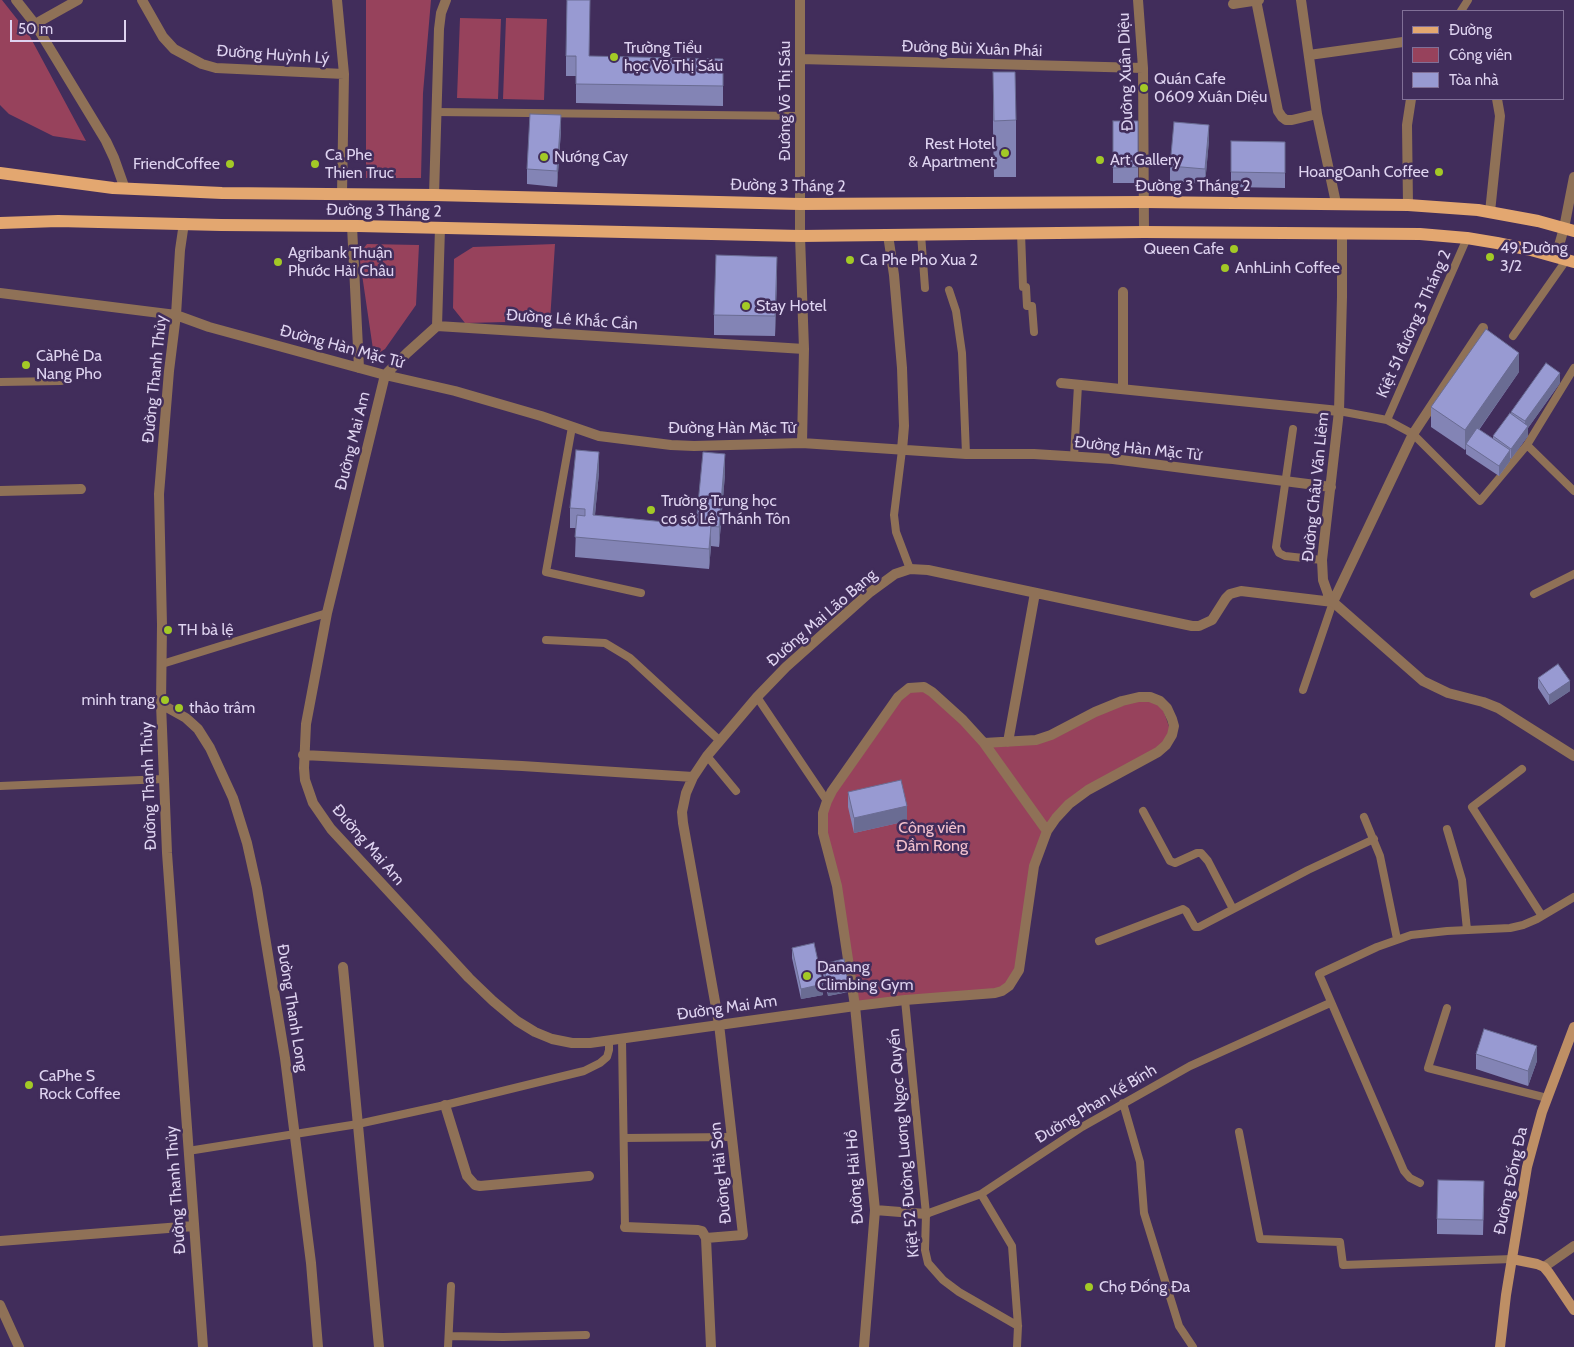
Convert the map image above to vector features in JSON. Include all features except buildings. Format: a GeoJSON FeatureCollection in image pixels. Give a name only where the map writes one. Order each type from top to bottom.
{"type":"FeatureCollection","features":[{"type":"Feature","properties":{"kind":"main road","name":"Đường 3 Tháng 2"},"geometry":{"type":"LineString","coordinates":[[0,173],[80,185],[124,189],[222,193],[434,195],[800,204],[1144,202],[1408,205],[1490,212],[1569,229]]}},
{"type":"Feature","properties":{"kind":"main road","name":"Đường 3 Tháng 2"},"geometry":{"type":"LineString","coordinates":[[0,223],[58,221],[184,223],[800,236],[1144,232],[1420,234],[1467,238],[1514,246],[1566,259]]}},
{"type":"Feature","properties":{"kind":"main road","name":"Đường Đống Đa"},"geometry":{"type":"LineString","coordinates":[[1500,1347],[1527,1168],[1547,1098],[1573,1033]]}},
{"type":"Feature","properties":{"kind":"main road"},"geometry":{"type":"LineString","coordinates":[[1512,1260],[1544,1267],[1574,1310]]}},
{"type":"Feature","properties":{"kind":"street"},"geometry":{"type":"LineString","coordinates":[[16,0],[35,24],[106,141],[114,158],[124,189]]}},
{"type":"Feature","properties":{"kind":"street"},"geometry":{"type":"LineString","coordinates":[[35,24],[78,0]]}},
{"type":"Feature","properties":{"kind":"street","name":"Đường Huỳnh Lý"},"geometry":{"type":"LineString","coordinates":[[142,0],[163,38],[174,49],[202,64],[216,68],[344,74]]}},
{"type":"Feature","properties":{"kind":"street"},"geometry":{"type":"LineString","coordinates":[[337,0],[344,74],[342,194]]}},
{"type":"Feature","properties":{"kind":"street"},"geometry":{"type":"LineString","coordinates":[[434,195],[439,29],[441,13],[446,0]]}},
{"type":"Feature","properties":{"kind":"street","name":"Đường Võ Thị Sáu"},"geometry":{"type":"LineString","coordinates":[[800,0],[800,236],[804,349],[802,442]]}},
{"type":"Feature","properties":{"kind":"street","name":"Đường Xuân Diệu"},"geometry":{"type":"LineString","coordinates":[[1138,0],[1143,68],[1144,232]]}},
{"type":"Feature","properties":{"kind":"street"},"geometry":{"type":"LineString","coordinates":[[1233,4],[1257,0],[1278,110],[1282,117],[1286,120],[1292,120],[1317,114]]}},
{"type":"Feature","properties":{"kind":"street"},"geometry":{"type":"LineString","coordinates":[[1301,0],[1317,114],[1336,203]]}},
{"type":"Feature","properties":{"kind":"street"},"geometry":{"type":"LineString","coordinates":[[1309,55],[1402,42]]}},
{"type":"Feature","properties":{"kind":"street","name":"Đường Bùi Xuân Phái"},"geometry":{"type":"LineString","coordinates":[[800,59],[1143,68]]}},
{"type":"Feature","properties":{"kind":"street"},"geometry":{"type":"LineString","coordinates":[[1408,205],[1407,125],[1411,100]]}},
{"type":"Feature","properties":{"kind":"street"},"geometry":{"type":"LineString","coordinates":[[1490,212],[1500,116],[1498,100]]}},
{"type":"Feature","properties":{"kind":"street"},"geometry":{"type":"LineString","coordinates":[[1566,259],[1574,177]]}},
{"type":"Feature","properties":{"kind":"street","name":"Đường Thanh Thủy"},"geometry":{"type":"LineString","coordinates":[[184,223],[180,250],[176,315],[169,371],[159,494],[161,704],[167,853],[203,1347]]}},
{"type":"Feature","properties":{"kind":"street"},"geometry":{"type":"LineString","coordinates":[[355,226],[359,368]]}},
{"type":"Feature","properties":{"kind":"street"},"geometry":{"type":"LineString","coordinates":[[437,326],[440,228]]}},
{"type":"Feature","properties":{"kind":"street","name":"Đường Châu Văn Liêm"},"geometry":{"type":"LineString","coordinates":[[1342,233],[1339,411],[1322,560],[1323,580],[1333,602],[1424,681],[1448,693],[1498,708],[1574,756]]}},
{"type":"Feature","properties":{"kind":"street"},"geometry":{"type":"LineString","coordinates":[[888,235],[894,274],[902,368],[904,426],[902,450]]}},
{"type":"Feature","properties":{"kind":"street"},"geometry":{"type":"LineString","coordinates":[[1123,292],[1123,389]]}},
{"type":"Feature","properties":{"kind":"street","name":"Đường Hàn Mặc Tử"},"geometry":{"type":"LineString","coordinates":[[0,293],[176,315],[209,327],[359,368],[455,391],[541,416],[599,436],[671,445],[694,446],[802,442],[966,454],[1034,454],[1113,459],[1331,487]]}},
{"type":"Feature","properties":{"kind":"street","name":"Đường Lê Khắc Cần"},"geometry":{"type":"LineString","coordinates":[[437,326],[804,349]]}},
{"type":"Feature","properties":{"kind":"street","name":"Đường Mai Am"},"geometry":{"type":"LineString","coordinates":[[437,326],[385,375],[327,613],[306,724],[303,755],[304,774],[308,792],[321,817],[462,971],[517,1021],[535,1032],[552,1039],[572,1043],[590,1043],[855,1006],[995,993],[1009,986],[1019,970],[1034,866],[1047,831],[1069,804],[1088,790],[1158,752],[1166,745],[1172,735],[1174,726],[1167,708],[1160,702],[1150,697],[1139,697],[1122,701],[1036,740],[984,743]]}},
{"type":"Feature","properties":{"kind":"street"},"geometry":{"type":"LineString","coordinates":[[910,569],[928,570],[1192,626],[1200,626],[1212,620],[1226,598],[1241,590],[1333,602],[1413,434],[1482,328]]}},
{"type":"Feature","properties":{"kind":"street"},"geometry":{"type":"LineString","coordinates":[[1062,383],[1339,411]]}},
{"type":"Feature","properties":{"kind":"street"},"geometry":{"type":"LineString","coordinates":[[0,491],[81,489]]}},
{"type":"Feature","properties":{"kind":"street","name":"Đường Mai Lão Bạng"},"geometry":{"type":"LineString","coordinates":[[719,1024],[683,824],[684,803],[693,777],[719,740],[786,667],[864,597],[895,574],[910,569]]}},
{"type":"Feature","properties":{"kind":"street"},"geometry":{"type":"LineString","coordinates":[[1008,742],[1035,593]]}},
{"type":"Feature","properties":{"kind":"street"},"geometry":{"type":"LineString","coordinates":[[827,801],[832,791],[898,697],[909,688],[916,686],[924,687],[963,720],[984,743],[1047,831]]}},
{"type":"Feature","properties":{"kind":"street","name":"Đường Thanh Long"},"geometry":{"type":"LineString","coordinates":[[161,704],[186,718],[198,729],[219,764],[233,798],[247,843],[257,888],[285,1058],[311,1263],[318,1347]]}},
{"type":"Feature","properties":{"kind":"street"},"geometry":{"type":"LineString","coordinates":[[303,755],[693,777]]}},
{"type":"Feature","properties":{"kind":"street","name":"Đường Hải Hồ"},"geometry":{"type":"LineString","coordinates":[[827,801],[823,813],[823,833],[837,886],[855,1006],[875,1210],[864,1347]]}},
{"type":"Feature","properties":{"kind":"street"},"geometry":{"type":"LineString","coordinates":[[343,966],[379,1347]]}},
{"type":"Feature","properties":{"kind":"street","name":"Đường Hải Sơn"},"geometry":{"type":"LineString","coordinates":[[711,1347],[706,1238],[743,1235],[719,1024]]}},
{"type":"Feature","properties":{"kind":"street"},"geometry":{"type":"LineString","coordinates":[[445,1105],[467,1176],[475,1185],[589,1176]]}},
{"type":"Feature","properties":{"kind":"street","name":"Đường Phan Kế Bính"},"geometry":{"type":"LineString","coordinates":[[875,1210],[926,1214]]}},
{"type":"Feature","properties":{"kind":"street"},"geometry":{"type":"LineString","coordinates":[[0,1241],[194,1226]]}},
{"type":"Feature","properties":{"kind":"street"},"geometry":{"type":"LineString","coordinates":[[624,1227],[698,1230],[702,1231],[706,1238]]}},
{"type":"Feature","properties":{"kind":"street"},"geometry":{"type":"LineString","coordinates":[[1544,1267],[1574,1246]]}},
{"type":"Feature","properties":{"kind":"street"},"geometry":{"type":"LineString","coordinates":[[0,1305],[19,1347]]}},
{"type":"Feature","properties":{"kind":"lane"},"geometry":{"type":"LineString","coordinates":[[436,112],[800,116]]}},
{"type":"Feature","properties":{"kind":"lane"},"geometry":{"type":"LineString","coordinates":[[1021,233],[1023,287],[1026,287],[1027,306],[1032,306],[1034,332]]}},
{"type":"Feature","properties":{"kind":"lane"},"geometry":{"type":"LineString","coordinates":[[921,234],[926,288]]}},
{"type":"Feature","properties":{"kind":"lane","name":"Kiệt 51 đường 3 Tháng 2"},"geometry":{"type":"LineString","coordinates":[[1387,420],[1467,238]]}},
{"type":"Feature","properties":{"kind":"lane"},"geometry":{"type":"LineString","coordinates":[[1513,336],[1566,259]]}},
{"type":"Feature","properties":{"kind":"lane"},"geometry":{"type":"LineString","coordinates":[[949,290],[956,312],[962,353],[966,454]]}},
{"type":"Feature","properties":{"kind":"lane"},"geometry":{"type":"LineString","coordinates":[[1339,411],[1387,420],[1413,434],[1480,501],[1527,445],[1574,368]]}},
{"type":"Feature","properties":{"kind":"lane"},"geometry":{"type":"LineString","coordinates":[[0,382],[61,382]]}},
{"type":"Feature","properties":{"kind":"lane"},"geometry":{"type":"LineString","coordinates":[[1074,457],[1078,385]]}},
{"type":"Feature","properties":{"kind":"lane"},"geometry":{"type":"LineString","coordinates":[[572,427],[546,572],[641,593]]}},
{"type":"Feature","properties":{"kind":"lane"},"geometry":{"type":"LineString","coordinates":[[1293,429],[1276,547],[1279,553],[1285,556],[1322,560]]}},
{"type":"Feature","properties":{"kind":"lane"},"geometry":{"type":"LineString","coordinates":[[1527,445],[1574,491]]}},
{"type":"Feature","properties":{"kind":"lane"},"geometry":{"type":"LineString","coordinates":[[902,450],[894,516],[896,532],[910,569]]}},
{"type":"Feature","properties":{"kind":"lane"},"geometry":{"type":"LineString","coordinates":[[1534,594],[1574,574]]}},
{"type":"Feature","properties":{"kind":"lane"},"geometry":{"type":"LineString","coordinates":[[1303,690],[1333,602]]}},
{"type":"Feature","properties":{"kind":"lane"},"geometry":{"type":"LineString","coordinates":[[162,664],[327,613]]}},
{"type":"Feature","properties":{"kind":"lane"},"geometry":{"type":"LineString","coordinates":[[546,640],[604,643],[613,648],[630,658],[719,740]]}},
{"type":"Feature","properties":{"kind":"lane"},"geometry":{"type":"LineString","coordinates":[[757,697],[827,801]]}},
{"type":"Feature","properties":{"kind":"lane"},"geometry":{"type":"LineString","coordinates":[[707,756],[736,791]]}},
{"type":"Feature","properties":{"kind":"lane"},"geometry":{"type":"LineString","coordinates":[[1522,769],[1472,807],[1542,916]]}},
{"type":"Feature","properties":{"kind":"lane"},"geometry":{"type":"LineString","coordinates":[[0,786],[164,779]]}},
{"type":"Feature","properties":{"kind":"lane"},"geometry":{"type":"LineString","coordinates":[[1143,811],[1170,862],[1175,863],[1201,853],[1208,861],[1233,909]]}},
{"type":"Feature","properties":{"kind":"lane"},"geometry":{"type":"LineString","coordinates":[[1364,817],[1380,856],[1397,939]]}},
{"type":"Feature","properties":{"kind":"lane"},"geometry":{"type":"LineString","coordinates":[[1447,830],[1462,880],[1467,930]]}},
{"type":"Feature","properties":{"kind":"lane"},"geometry":{"type":"LineString","coordinates":[[1099,941],[1181,909],[1185,910],[1197,928],[1308,870],[1374,840]]}},
{"type":"Feature","properties":{"kind":"lane"},"geometry":{"type":"LineString","coordinates":[[1420,1183],[1410,1178],[1404,1171],[1319,974],[1397,939],[1427,933],[1510,928],[1523,925],[1574,897]]}},
{"type":"Feature","properties":{"kind":"lane","name":"Kiệt 52 Đường Lương Ngọc Quyến"},"geometry":{"type":"LineString","coordinates":[[905,1000],[926,1214],[925,1250],[928,1263],[936,1273],[959,1292],[1018,1326]]}},
{"type":"Feature","properties":{"kind":"lane","name":"Đường Phan Kế Bính"},"geometry":{"type":"LineString","coordinates":[[926,1214],[981,1194],[1082,1126],[1190,1066],[1330,1003]]}},
{"type":"Feature","properties":{"kind":"lane"},"geometry":{"type":"LineString","coordinates":[[1447,1008],[1428,1068],[1547,1098]]}},
{"type":"Feature","properties":{"kind":"lane"},"geometry":{"type":"LineString","coordinates":[[622,1039],[624,1227]]}},
{"type":"Feature","properties":{"kind":"lane"},"geometry":{"type":"LineString","coordinates":[[188,1151],[358,1124],[445,1105],[593,1068],[606,1057],[609,1050],[609,1041]]}},
{"type":"Feature","properties":{"kind":"lane"},"geometry":{"type":"LineString","coordinates":[[1123,1103],[1140,1162],[1144,1213],[1179,1326],[1193,1347]]}},
{"type":"Feature","properties":{"kind":"lane"},"geometry":{"type":"LineString","coordinates":[[1239,1132],[1260,1239],[1340,1242],[1343,1265],[1512,1260]]}},
{"type":"Feature","properties":{"kind":"lane"},"geometry":{"type":"LineString","coordinates":[[624,1138],[732,1137]]}},
{"type":"Feature","properties":{"kind":"lane"},"geometry":{"type":"LineString","coordinates":[[981,1194],[1012,1246],[1018,1326],[1017,1347]]}},
{"type":"Feature","properties":{"kind":"lane"},"geometry":{"type":"LineString","coordinates":[[448,1347],[451,1286]]}},
{"type":"Feature","properties":{"kind":"lane"},"geometry":{"type":"LineString","coordinates":[[449,1336],[586,1335]]}},
{"type":"Feature","properties":{"kind":"green space"},"geometry":{"type":"Polygon","coordinates":[[[0,0],[2,0],[28,33],[86,141],[53,136],[9,114],[0,105],[0,0]]]}},
{"type":"Feature","properties":{"kind":"green space"},"geometry":{"type":"Polygon","coordinates":[[[366,0],[431,0],[423,93],[421,178],[366,178],[366,0]]]}},
{"type":"Feature","properties":{"kind":"green space"},"geometry":{"type":"Polygon","coordinates":[[[460,18],[501,19],[498,99],[457,98],[460,18]]]}},
{"type":"Feature","properties":{"kind":"green space"},"geometry":{"type":"Polygon","coordinates":[[[506,18],[547,19],[544,100],[503,99],[506,18]]]}},
{"type":"Feature","properties":{"kind":"green space"},"geometry":{"type":"Polygon","coordinates":[[[367,244],[419,245],[416,305],[385,349],[374,356],[359,254],[367,244]]]}},
{"type":"Feature","properties":{"kind":"green space"},"geometry":{"type":"Polygon","coordinates":[[[555,244],[550,321],[465,323],[453,308],[454,259],[473,247],[555,244]]]}},
{"type":"Feature","properties":{"kind":"green space","name":"Công viên Đầm Rong"},"geometry":{"type":"Polygon","coordinates":[[[924,687],[984,743],[1051,735],[1122,701],[1160,701],[1172,735],[1158,752],[1069,804],[1047,831],[1034,866],[1014,979],[995,993],[855,1006],[823,833],[827,801],[909,688],[924,687]]]}},
{"type":"Feature","properties":{"kind":"place","name":"Trường Tiểu học Võ Thị Sáu"},"geometry":{"type":"Point","coordinates":[614,57]}},
{"type":"Feature","properties":{"kind":"place","name":"Quán Cafe 0609 Xuân Diệu"},"geometry":{"type":"Point","coordinates":[1144,88]}},
{"type":"Feature","properties":{"kind":"place","name":"Rest Hotel & Apartment"},"geometry":{"type":"Point","coordinates":[1005,153]}},
{"type":"Feature","properties":{"kind":"place","name":"Nướng Cay"},"geometry":{"type":"Point","coordinates":[544,157]}},
{"type":"Feature","properties":{"kind":"place","name":"Art Gallery"},"geometry":{"type":"Point","coordinates":[1100,160]}},
{"type":"Feature","properties":{"kind":"place","name":"FriendCoffee"},"geometry":{"type":"Point","coordinates":[230,164]}},
{"type":"Feature","properties":{"kind":"place","name":"Ca Phe Thien Truc"},"geometry":{"type":"Point","coordinates":[315,164]}},
{"type":"Feature","properties":{"kind":"place","name":"HoangOanh Coffee"},"geometry":{"type":"Point","coordinates":[1439,172]}},
{"type":"Feature","properties":{"kind":"place","name":"Queen Cafe"},"geometry":{"type":"Point","coordinates":[1234,249]}},
{"type":"Feature","properties":{"kind":"place","name":"49 Đường 3/2"},"geometry":{"type":"Point","coordinates":[1490,257]}},
{"type":"Feature","properties":{"kind":"place","name":"Ca Phe Pho Xua 2"},"geometry":{"type":"Point","coordinates":[850,260]}},
{"type":"Feature","properties":{"kind":"place","name":"Agribank Thuận Phước Hải Châu"},"geometry":{"type":"Point","coordinates":[278,262]}},
{"type":"Feature","properties":{"kind":"place","name":"AnhLinh Coffee"},"geometry":{"type":"Point","coordinates":[1225,268]}},
{"type":"Feature","properties":{"kind":"place","name":"Stay Hotel"},"geometry":{"type":"Point","coordinates":[746,306]}},
{"type":"Feature","properties":{"kind":"place","name":"CàPhê Da Nang Pho"},"geometry":{"type":"Point","coordinates":[26,365]}},
{"type":"Feature","properties":{"kind":"place","name":"Trường Trung học cơ sở Lê Thánh Tôn"},"geometry":{"type":"Point","coordinates":[651,510]}},
{"type":"Feature","properties":{"kind":"place","name":"TH bà lệ"},"geometry":{"type":"Point","coordinates":[168,630]}},
{"type":"Feature","properties":{"kind":"place","name":"minh trang"},"geometry":{"type":"Point","coordinates":[165,700]}},
{"type":"Feature","properties":{"kind":"place","name":"thảo trâm"},"geometry":{"type":"Point","coordinates":[179,708]}},
{"type":"Feature","properties":{"kind":"place","name":"Danang Climbing Gym"},"geometry":{"type":"Point","coordinates":[807,976]}},
{"type":"Feature","properties":{"kind":"place","name":"CaPhe S Rock Coffee"},"geometry":{"type":"Point","coordinates":[29,1085]}},
{"type":"Feature","properties":{"kind":"place","name":"Chợ Đống Đa"},"geometry":{"type":"Point","coordinates":[1089,1287]}}]}
